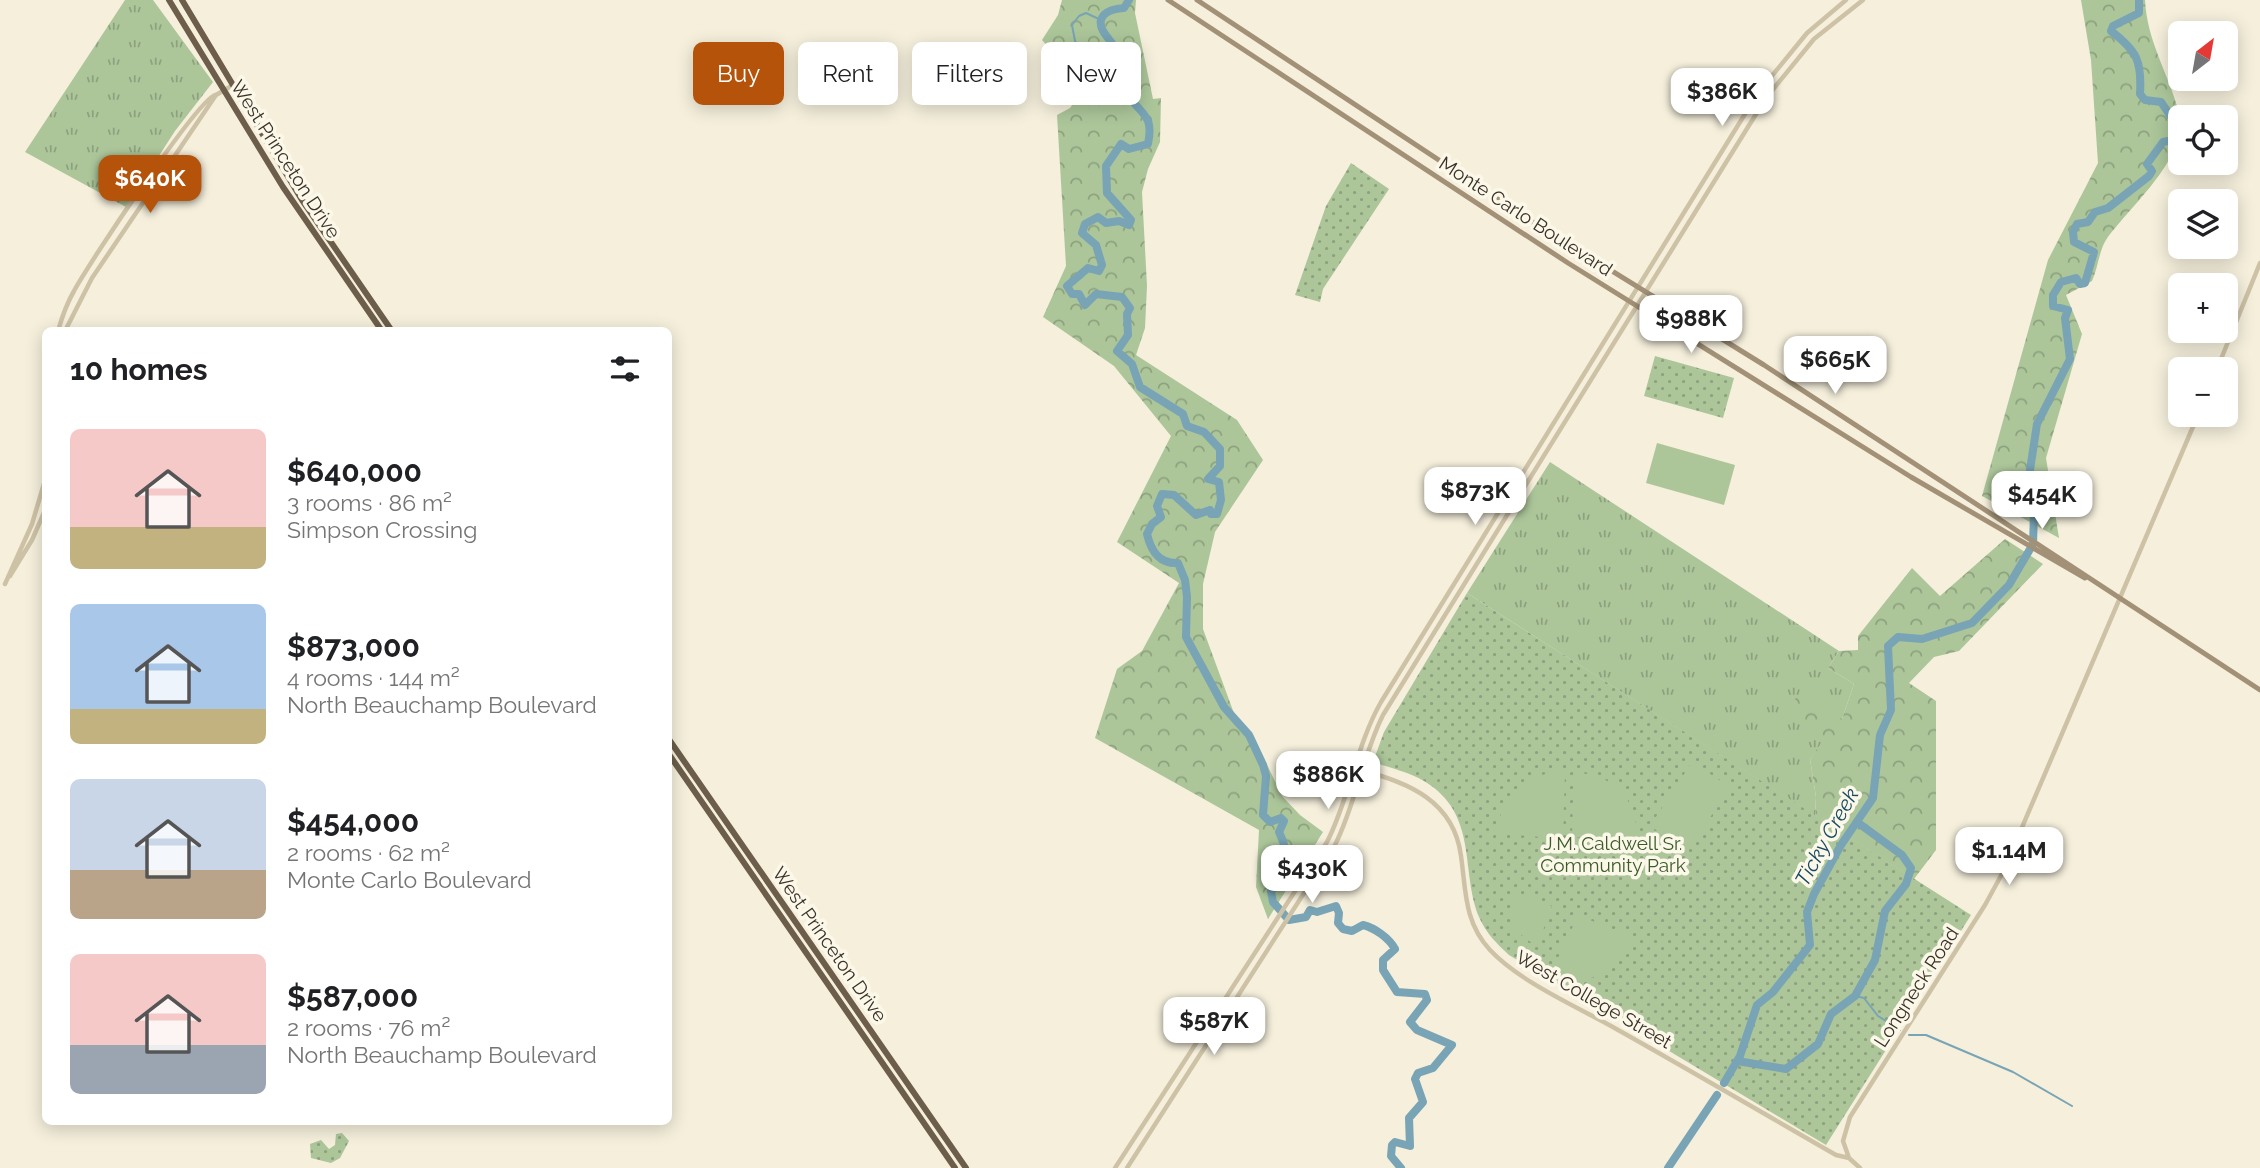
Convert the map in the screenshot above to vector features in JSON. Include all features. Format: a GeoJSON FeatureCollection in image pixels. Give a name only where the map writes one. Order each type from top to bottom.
{"type":"FeatureCollection","features":[{"type":"Feature","properties":{"kind":"highway","name":"West Princeton Drive"},"geometry":{"type":"LineString","coordinates":[[169,0],[219,92],[379,327]]}},
{"type":"Feature","properties":{"kind":"highway","name":"West Princeton Drive"},"geometry":{"type":"LineString","coordinates":[[182,0],[302,200],[390,327]]}},
{"type":"Feature","properties":{"kind":"highway","name":"West Princeton Drive"},"geometry":{"type":"LineString","coordinates":[[672,744],[966,1168]]}},
{"type":"Feature","properties":{"kind":"highway","name":"West Princeton Drive"},"geometry":{"type":"LineString","coordinates":[[672,759],[955,1168]]}},
{"type":"Feature","properties":{"kind":"highway"},"geometry":{"type":"LineString","coordinates":[[922,1120],[929,1115]]}},
{"type":"Feature","properties":{"kind":"main road","name":"Monte Carlo Boulevard"},"geometry":{"type":"LineString","coordinates":[[1168,0],[1630,302],[1911,477],[2013,532]]}},
{"type":"Feature","properties":{"kind":"main road","name":"Monte Carlo Boulevard"},"geometry":{"type":"LineString","coordinates":[[1197,0],[1646,295],[1764,365],[2013,532],[2260,690]]}},
{"type":"Feature","properties":{"kind":"street"},"geometry":{"type":"LineString","coordinates":[[1115,1168],[1316,860],[1340,816],[1365,734],[1381,702],[1769,77],[1807,33],[1846,0]]}},
{"type":"Feature","properties":{"kind":"street"},"geometry":{"type":"LineString","coordinates":[[1127,1168],[1280,932],[1344,827],[1382,715],[1776,84],[1814,39],[1863,0]]}},
{"type":"Feature","properties":{"kind":"street"},"geometry":{"type":"LineString","coordinates":[[60,327],[74,290],[188,122],[208,98],[233,85]]}},
{"type":"Feature","properties":{"kind":"street"},"geometry":{"type":"LineString","coordinates":[[67,327],[92,278],[219,92]]}},
{"type":"Feature","properties":{"kind":"street"},"geometry":{"type":"LineString","coordinates":[[188,122],[194,127]]}},
{"type":"Feature","properties":{"kind":"street"},"geometry":{"type":"LineString","coordinates":[[2222,357],[2260,263]]}},
{"type":"Feature","properties":{"kind":"street","name":"Longneck Road"},"geometry":{"type":"LineString","coordinates":[[1849,1158],[1843,1141],[1847,1122],[1995,888],[2193,427]]}},
{"type":"Feature","properties":{"kind":"street"},"geometry":{"type":"LineString","coordinates":[[5,584],[42,495]]}},
{"type":"Feature","properties":{"kind":"street"},"geometry":{"type":"LineString","coordinates":[[0,592],[32,540],[42,517]]}},
{"type":"Feature","properties":{"kind":"street","name":"West College Street"},"geometry":{"type":"LineString","coordinates":[[1355,769],[1410,785],[1429,797],[1445,816],[1461,855],[1469,915],[1481,939],[1498,958],[1549,991],[1836,1155],[1849,1158],[1860,1168]]}},
{"type":"Feature","properties":{"kind":"green space"},"geometry":{"type":"Polygon","coordinates":[[[125,0],[153,0],[213,82],[175,131],[126,207],[25,152],[125,0]]]}},
{"type":"Feature","properties":{"kind":"green space"},"geometry":{"type":"Polygon","coordinates":[[[1062,0],[1136,0],[1135,13],[1153,99],[1161,98],[1160,142],[1148,169],[1142,192],[1147,286],[1145,328],[1136,355],[1237,420],[1263,460],[1215,532],[1203,584],[1203,629],[1235,716],[1254,737],[1282,796],[1300,815],[1323,832],[1268,919],[1256,887],[1259,830],[1095,738],[1117,669],[1142,651],[1179,583],[1117,542],[1171,436],[1114,366],[1043,317],[1066,266],[1057,115],[1072,105],[1141,105],[1141,42],[1044,42],[1042,40],[1058,15],[1062,0]]]}},
{"type":"Feature","properties":{"kind":"green space"},"geometry":{"type":"Polygon","coordinates":[[[2081,0],[2145,0],[2150,30],[2168,81],[2168,91],[2172,91],[2177,105],[2168,105],[2167,164],[2106,240],[2092,281],[2066,295],[2082,334],[2046,458],[2059,538],[1982,496],[2048,260],[2098,163],[2091,60],[2081,0]]]}},
{"type":"Feature","properties":{"kind":"green space"},"geometry":{"type":"Polygon","coordinates":[[[1351,163],[1389,189],[1323,289],[1320,302],[1295,295],[1326,206],[1351,163]]]}},
{"type":"Feature","properties":{"kind":"green space"},"geometry":{"type":"Polygon","coordinates":[[[1655,356],[1734,378],[1723,418],[1644,396],[1655,356]]]}},
{"type":"Feature","properties":{"kind":"green space"},"geometry":{"type":"Polygon","coordinates":[[[1657,443],[1735,465],[1724,505],[1646,483],[1657,443]]]}},
{"type":"Feature","properties":{"kind":"green space"},"geometry":{"type":"Polygon","coordinates":[[[1550,462],[1839,651],[1828,668],[1854,684],[1842,719],[1810,759],[1816,797],[1815,816],[1467,593],[1550,462]]]}},
{"type":"Feature","properties":{"kind":"green space"},"geometry":{"type":"Polygon","coordinates":[[[2005,539],[2043,564],[1959,651],[1934,657],[1909,683],[1936,701],[1936,850],[1914,879],[1815,816],[1816,797],[1810,759],[1824,739],[1781,713],[1800,694],[1842,719],[1854,684],[1828,668],[1839,651],[1858,650],[1858,636],[1912,568],[1940,596],[2005,539]]]}},
{"type":"Feature","properties":{"kind":"green space","name":"J.M. Caldwell Sr. Community Park"},"geometry":{"type":"Polygon","coordinates":[[[1467,593],[1971,915],[1826,1145],[1509,955],[1492,938],[1479,917],[1473,899],[1461,826],[1453,810],[1441,794],[1424,781],[1373,762],[1384,732],[1467,593]]]}},
{"type":"Feature","properties":{"kind":"green space"},"geometry":{"type":"Polygon","coordinates":[[[1692,762],[1730,787],[1688,851],[1650,826],[1692,762]]]}},
{"type":"Feature","properties":{"kind":"green space"},"geometry":{"type":"Polygon","coordinates":[[[1565,771],[1563,839],[1496,833],[1504,807],[1518,788],[1538,776],[1565,771]]]}},
{"type":"Feature","properties":{"kind":"green space"},"geometry":{"type":"Polygon","coordinates":[[[1574,772],[1602,779],[1621,791],[1633,811],[1638,839],[1572,837],[1574,772]]]}},
{"type":"Feature","properties":{"kind":"green space"},"geometry":{"type":"Polygon","coordinates":[[[1514,891],[1552,906],[1537,947],[1510,926],[1514,891]]]}},
{"type":"Feature","properties":{"kind":"green space"},"geometry":{"type":"Polygon","coordinates":[[[1578,915],[1633,938],[1626,951],[1610,969],[1591,978],[1552,972],[1578,915]]]}},
{"type":"Feature","properties":{"kind":"green space"},"geometry":{"type":"Polygon","coordinates":[[[342,1133],[349,1141],[340,1158],[331,1163],[311,1158],[310,1144],[321,1140],[329,1149],[335,1145],[336,1134],[342,1133]]]}},
{"type":"Feature","properties":{"kind":"waterway"},"geometry":{"type":"LineString","coordinates":[[1129,0],[1124,8],[1105,14],[1101,24],[1118,53],[1127,92],[1148,121],[1148,144],[1129,149],[1121,144],[1106,166],[1107,193],[1131,220],[1129,225],[1119,221],[1106,223],[1098,217],[1085,224],[1082,233],[1096,245],[1102,265],[1099,271],[1088,268],[1067,286],[1072,294],[1079,294],[1085,305],[1096,294],[1122,297],[1130,308],[1127,314],[1128,335],[1117,351],[1132,364],[1140,387],[1183,414],[1187,426],[1204,432],[1220,449],[1220,466],[1208,479],[1219,482],[1221,500],[1217,514],[1211,514],[1210,510],[1196,515],[1174,495],[1162,494],[1157,506],[1161,517],[1152,524],[1147,534],[1151,546],[1161,559],[1178,563],[1185,580],[1187,597],[1186,637],[1224,707],[1249,735],[1263,765],[1266,776],[1263,815],[1270,822],[1281,818],[1284,821],[1279,832],[1286,849],[1287,863],[1283,877],[1271,891],[1273,902],[1289,920],[1306,917],[1310,910],[1317,912],[1336,906],[1339,913],[1338,923],[1343,929],[1352,931],[1363,925],[1381,934],[1395,949],[1383,960],[1383,970],[1397,992],[1425,994],[1427,1000],[1410,1022],[1417,1030],[1452,1045],[1433,1068],[1418,1073],[1415,1079],[1423,1102],[1409,1118],[1410,1146],[1395,1142],[1392,1145],[1391,1156],[1401,1168]]}},
{"type":"Feature","properties":{"kind":"waterway","name":"Ticky Creek"},"geometry":{"type":"LineString","coordinates":[[1724,1083],[1740,1056],[1757,1005],[1773,992],[1810,945],[1807,912],[1814,894],[1841,845],[1873,798],[1880,735],[1891,710],[1888,646],[1898,637],[1922,639],[1972,623],[2009,585],[2033,544],[2034,513],[2030,470],[2037,424],[2070,359],[2065,318],[2068,310],[2053,306],[2053,295],[2061,282],[2076,278],[2080,284],[2085,283],[2094,252],[2074,242],[2073,232],[2077,224],[2088,222],[2095,212],[2108,208],[2149,176],[2152,171],[2147,164],[2163,142],[2173,140],[2178,127],[2161,102],[2145,100],[2140,94],[2140,73],[2136,58],[2127,45],[2111,31],[2113,26],[2139,13],[2139,0]]}},
{"type":"Feature","properties":{"kind":"waterway"},"geometry":{"type":"LineString","coordinates":[[1076,42],[1072,25],[1079,16],[1086,13],[1101,20]]}},
{"type":"Feature","properties":{"kind":"waterway"},"geometry":{"type":"LineString","coordinates":[[1737,1061],[1786,1069],[1818,1044],[1831,1014],[1855,996],[1875,960],[1885,911],[1906,884],[1911,868],[1902,855],[1857,822]]}},
{"type":"Feature","properties":{"kind":"waterway"},"geometry":{"type":"LineString","coordinates":[[1855,996],[1864,998],[1878,1016],[1900,1030]]}},
{"type":"Feature","properties":{"kind":"waterway"},"geometry":{"type":"LineString","coordinates":[[1909,1035],[1926,1035],[2013,1072],[2072,1106]]}},
{"type":"Feature","properties":{"kind":"waterway","name":"Ticky Creek"},"geometry":{"type":"LineString","coordinates":[[1668,1168],[1717,1095]]}}]}
